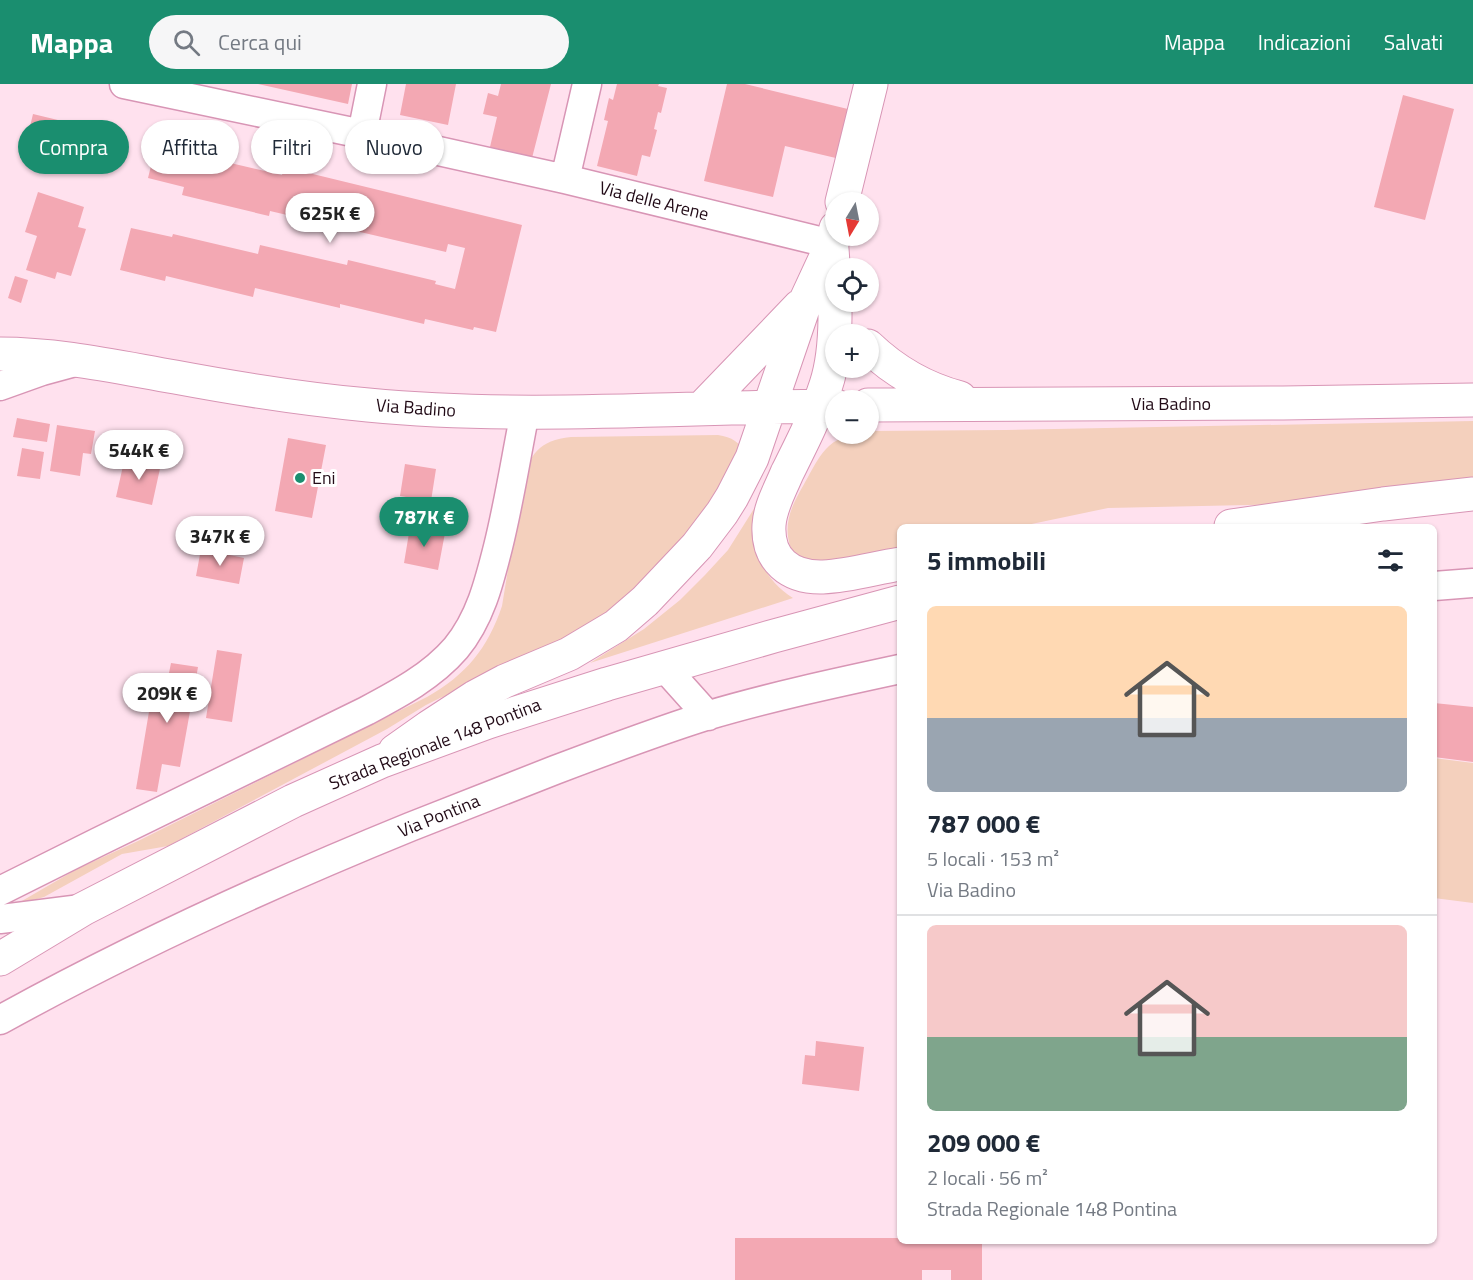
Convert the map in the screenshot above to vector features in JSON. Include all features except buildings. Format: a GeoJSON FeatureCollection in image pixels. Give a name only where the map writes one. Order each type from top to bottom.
{"type":"FeatureCollection","features":[{"type":"Feature","properties":{"kind":"street","name":"Via delle Arene"},"geometry":{"type":"LineString","coordinates":[[124,84],[345,130]]}},
{"type":"Feature","properties":{"kind":"street"},"geometry":{"type":"LineString","coordinates":[[365,120],[372,84]]}},
{"type":"Feature","properties":{"kind":"street"},"geometry":{"type":"LineString","coordinates":[[565,179],[587,84]]}},
{"type":"Feature","properties":{"kind":"street"},"geometry":{"type":"LineString","coordinates":[[844,192],[871,84]]}},
{"type":"Feature","properties":{"kind":"street","name":"Via delle Arene"},"geometry":{"type":"LineString","coordinates":[[444,152],[825,234]]}},
{"type":"Feature","properties":{"kind":"street"},"geometry":{"type":"LineString","coordinates":[[382,761],[470,700],[505,681],[569,654],[593,640],[631,614],[663,583],[687,557],[732,497],[752,458],[770,407],[825,293]]}},
{"type":"Feature","properties":{"kind":"street"},"geometry":{"type":"LineString","coordinates":[[701,409],[825,293]]}},
{"type":"Feature","properties":{"kind":"street"},"geometry":{"type":"LineString","coordinates":[[826,390],[832,360],[827,312]]}},
{"type":"Feature","properties":{"kind":"street"},"geometry":{"type":"LineString","coordinates":[[879,355],[912,379],[955,396],[992,404]]}},
{"type":"Feature","properties":{"kind":"street","name":"Via Badino"},"geometry":{"type":"LineString","coordinates":[[1,362],[48,356],[254,392],[416,409],[525,412],[825,406]]}},
{"type":"Feature","properties":{"kind":"street","name":"Via Badino"},"geometry":{"type":"LineString","coordinates":[[879,405],[1294,403],[1473,399]]}},
{"type":"Feature","properties":{"kind":"street"},"geometry":{"type":"LineString","coordinates":[[825,410],[774,505],[769,526],[770,542],[775,555],[790,570],[812,576],[831,576],[897,565]]}},
{"type":"Feature","properties":{"kind":"street"},"geometry":{"type":"LineString","coordinates":[[0,891],[366,711],[410,686],[438,665],[456,648],[468,632],[484,597],[503,529],[525,412]]}},
{"type":"Feature","properties":{"kind":"street"},"geometry":{"type":"LineString","coordinates":[[1245,524],[1473,494]]}},
{"type":"Feature","properties":{"kind":"street"},"geometry":{"type":"LineString","coordinates":[[1437,586],[1473,583]]}},
{"type":"Feature","properties":{"kind":"street","name":"Strada Regionale 148 Pontina"},"geometry":{"type":"LineString","coordinates":[[0,959],[83,909],[293,801],[382,761],[496,719],[584,691],[774,636],[897,604]]}},
{"type":"Feature","properties":{"kind":"street"},"geometry":{"type":"LineString","coordinates":[[665,668],[708,716]]}},
{"type":"Feature","properties":{"kind":"street","name":"Via Pontina"},"geometry":{"type":"LineString","coordinates":[[0,1020],[165,935],[324,862],[461,806],[641,738],[708,716],[805,690],[897,670]]}},
{"type":"Feature","properties":{"kind":"street"},"geometry":{"type":"LineString","coordinates":[[0,919],[83,909]]}},
{"type":"Feature","properties":{"kind":"shaded area"},"geometry":{"type":"Polygon","coordinates":[[[1473,421],[1473,479],[1293,504],[1108,508],[1032,524],[897,524],[897,558],[832,574],[794,556],[788,534],[790,515],[797,496],[823,453],[832,444],[879,444],[879,431],[1473,421]]]}},
{"type":"Feature","properties":{"kind":"shaded area"},"geometry":{"type":"Polygon","coordinates":[[[718,435],[735,441],[746,455],[645,597],[465,689],[426,705],[387,729],[168,846],[122,854],[44,897],[15,905],[77,869],[427,697],[464,670],[490,635],[502,606],[522,484],[532,457],[543,446],[571,437],[718,435]]]}},
{"type":"Feature","properties":{"kind":"shaded area"},"geometry":{"type":"Polygon","coordinates":[[[779,469],[760,560],[774,582],[793,598],[590,663],[644,629],[680,600],[705,575],[728,550],[779,469]]]}},
{"type":"Feature","properties":{"kind":"shaded area"},"geometry":{"type":"Polygon","coordinates":[[[1437,758],[1473,763],[1473,903],[1437,898],[1437,758]]]}},
{"type":"Feature","properties":{"kind":"place","name":"Eni"},"geometry":{"type":"Point","coordinates":[300,478]}}]}
